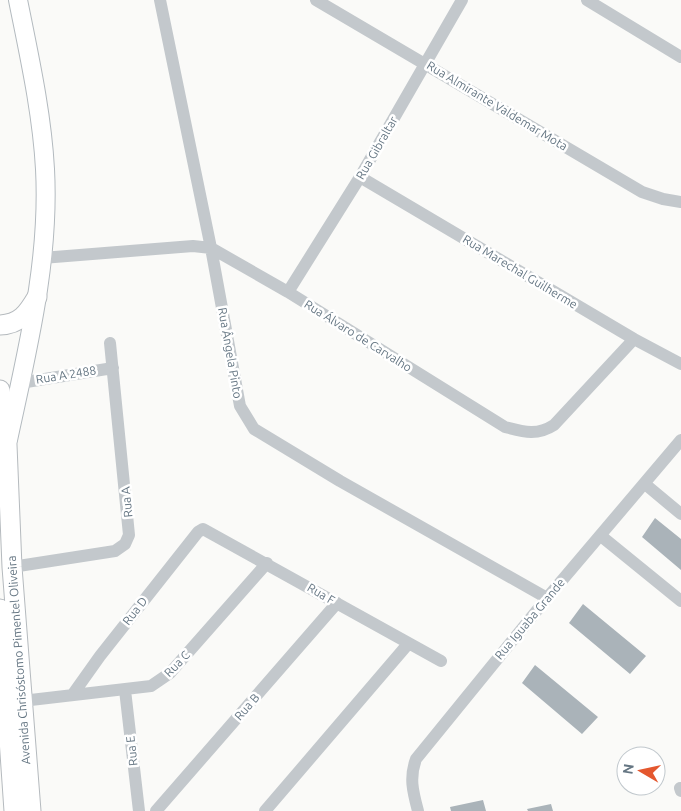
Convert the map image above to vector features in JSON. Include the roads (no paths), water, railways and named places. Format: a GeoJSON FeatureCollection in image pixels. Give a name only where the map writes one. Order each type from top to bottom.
{"type":"FeatureCollection","features":[{"type":"Feature","properties":{"kind":"main road"},"geometry":{"type":"LineString","coordinates":[[7,446],[37,297],[42,258],[45,170],[41,130],[18,0]]}},
{"type":"Feature","properties":{"kind":"main road"},"geometry":{"type":"LineString","coordinates":[[0,325],[11,325],[21,320],[37,297]]}},
{"type":"Feature","properties":{"kind":"main road","name":"Avenida Chrisóstomo Pimentel Oliveira"},"geometry":{"type":"LineString","coordinates":[[0,390],[7,446],[12,567],[30,811]]}},
{"type":"Feature","properties":{"kind":"main road","name":"Avenida Chrisóstomo Pimentel Oliveira"},"geometry":{"type":"LineString","coordinates":[[0,609],[2,665],[14,811]]}},
{"type":"Feature","properties":{"kind":"street","name":"Rua Ângela Pinto"},"geometry":{"type":"LineString","coordinates":[[160,0],[211,248],[240,406],[254,429],[340,481],[547,598]]}},
{"type":"Feature","properties":{"kind":"street","name":"Rua Almirante Valdemar Mota"},"geometry":{"type":"LineString","coordinates":[[316,0],[642,192],[663,199],[681,202]]}},
{"type":"Feature","properties":{"kind":"street","name":"Rua Gibraltar"},"geometry":{"type":"LineString","coordinates":[[288,292],[360,177],[462,0]]}},
{"type":"Feature","properties":{"kind":"street"},"geometry":{"type":"LineString","coordinates":[[587,0],[681,57]]}},
{"type":"Feature","properties":{"kind":"street","name":"Rua Marechal Guilherme"},"geometry":{"type":"LineString","coordinates":[[360,177],[634,339],[681,364]]}},
{"type":"Feature","properties":{"kind":"street","name":"Rua Álvaro de Carvalho"},"geometry":{"type":"LineString","coordinates":[[42,258],[193,246],[211,248],[288,292],[505,427],[534,433],[545,431],[554,425],[634,339]]}},
{"type":"Feature","properties":{"kind":"street","name":"Rua A"},"geometry":{"type":"LineString","coordinates":[[12,567],[115,551],[124,544],[129,535],[110,343]]}},
{"type":"Feature","properties":{"kind":"street","name":"Rua A 2488"},"geometry":{"type":"LineString","coordinates":[[20,383],[113,368]]}},
{"type":"Feature","properties":{"kind":"street","name":"Rua Iguaba Grande"},"geometry":{"type":"LineString","coordinates":[[418,811],[411,784],[412,770],[416,759],[547,598],[681,440]]}},
{"type":"Feature","properties":{"kind":"street"},"geometry":{"type":"LineString","coordinates":[[645,484],[681,514]]}},
{"type":"Feature","properties":{"kind":"street","name":"Rua F"},"geometry":{"type":"LineString","coordinates":[[201,530],[206,529],[441,661]]}},
{"type":"Feature","properties":{"kind":"street","name":"Rua D"},"geometry":{"type":"LineString","coordinates":[[73,694],[109,644],[201,530]]}},
{"type":"Feature","properties":{"kind":"street"},"geometry":{"type":"LineString","coordinates":[[601,536],[681,600]]}},
{"type":"Feature","properties":{"kind":"street","name":"Rua C"},"geometry":{"type":"LineString","coordinates":[[22,701],[151,686],[170,673],[267,563]]}},
{"type":"Feature","properties":{"kind":"street","name":"Rua B"},"geometry":{"type":"LineString","coordinates":[[156,811],[337,603]]}},
{"type":"Feature","properties":{"kind":"street"},"geometry":{"type":"LineString","coordinates":[[265,811],[408,644]]}},
{"type":"Feature","properties":{"kind":"street","name":"Rua E"},"geometry":{"type":"LineString","coordinates":[[125,690],[139,811]]}}]}
